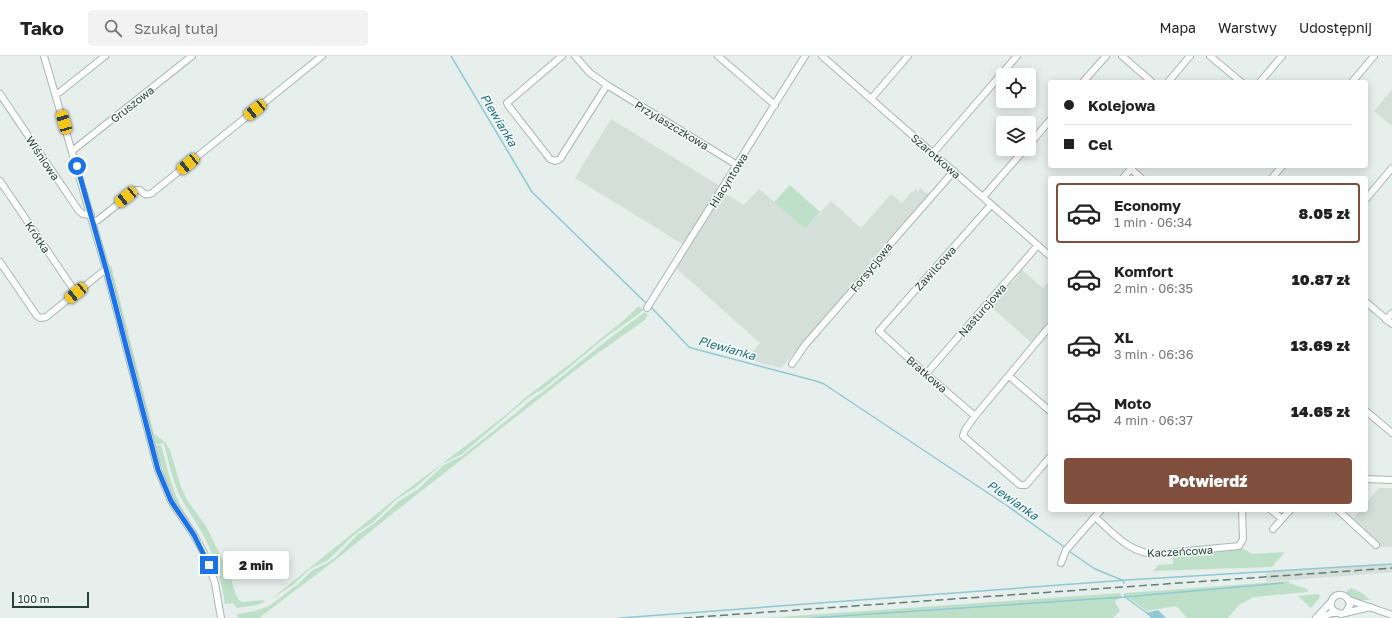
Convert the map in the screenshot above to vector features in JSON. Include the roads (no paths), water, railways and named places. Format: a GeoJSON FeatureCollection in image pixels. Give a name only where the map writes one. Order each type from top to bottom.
{"type":"FeatureCollection","features":[{"type":"Feature","properties":{"kind":"street"},"geometry":{"type":"LineString","coordinates":[[44,56],[106,269],[158,470],[171,501],[194,535],[205,555],[215,583],[221,618]]}},
{"type":"Feature","properties":{"kind":"street"},"geometry":{"type":"LineString","coordinates":[[56,94],[105,56]]}},
{"type":"Feature","properties":{"kind":"street","name":"Gruszowa"},"geometry":{"type":"LineString","coordinates":[[72,151],[192,56]]}},
{"type":"Feature","properties":{"kind":"street"},"geometry":{"type":"LineString","coordinates":[[92,219],[98,220],[136,190],[140,190],[144,194],[148,195],[152,193],[322,56]]}},
{"type":"Feature","properties":{"kind":"street"},"geometry":{"type":"LineString","coordinates":[[562,56],[507,103],[550,159],[555,161],[560,159],[607,85]]}},
{"type":"Feature","properties":{"kind":"street","name":"Przylaszczkowa"},"geometry":{"type":"LineString","coordinates":[[575,56],[590,73],[607,85],[737,165]]}},
{"type":"Feature","properties":{"kind":"street"},"geometry":{"type":"LineString","coordinates":[[718,56],[774,105]]}},
{"type":"Feature","properties":{"kind":"street","name":"Hiacyntowa"},"geometry":{"type":"LineString","coordinates":[[648,306],[805,56]]}},
{"type":"Feature","properties":{"kind":"street","name":"Szarotkowa"},"geometry":{"type":"LineString","coordinates":[[822,56],[1048,254]]}},
{"type":"Feature","properties":{"kind":"street"},"geometry":{"type":"LineString","coordinates":[[871,99],[908,56]]}},
{"type":"Feature","properties":{"kind":"street"},"geometry":{"type":"LineString","coordinates":[[933,153],[1016,56]]}},
{"type":"Feature","properties":{"kind":"street"},"geometry":{"type":"LineString","coordinates":[[1085,80],[1106,56]]}},
{"type":"Feature","properties":{"kind":"street"},"geometry":{"type":"LineString","coordinates":[[1122,56],[1150,80]]}},
{"type":"Feature","properties":{"kind":"street"},"geometry":{"type":"LineString","coordinates":[[1170,80],[1190,56]]}},
{"type":"Feature","properties":{"kind":"street"},"geometry":{"type":"LineString","coordinates":[[1210,56],[1239,80]]}},
{"type":"Feature","properties":{"kind":"street"},"geometry":{"type":"LineString","coordinates":[[1262,80],[1282,56]]}},
{"type":"Feature","properties":{"kind":"street"},"geometry":{"type":"LineString","coordinates":[[1354,80],[1374,56]]}},
{"type":"Feature","properties":{"kind":"street","name":"Wiśniowa"},"geometry":{"type":"LineString","coordinates":[[0,94],[79,211],[92,219]]}},
{"type":"Feature","properties":{"kind":"street"},"geometry":{"type":"LineString","coordinates":[[1036,137],[1048,122]]}},
{"type":"Feature","properties":{"kind":"street"},"geometry":{"type":"LineString","coordinates":[[983,197],[1019,156]]}},
{"type":"Feature","properties":{"kind":"street"},"geometry":{"type":"LineString","coordinates":[[1125,176],[1132,168],[1139,176]]}},
{"type":"Feature","properties":{"kind":"street"},"geometry":{"type":"LineString","coordinates":[[1274,176],[1280,168]]}},
{"type":"Feature","properties":{"kind":"street"},"geometry":{"type":"LineString","coordinates":[[1368,197],[1392,168]]}},
{"type":"Feature","properties":{"kind":"street","name":"Forsycjowa"},"geometry":{"type":"LineString","coordinates":[[792,364],[805,345],[954,171]]}},
{"type":"Feature","properties":{"kind":"street","name":"Krótka"},"geometry":{"type":"LineString","coordinates":[[0,181],[76,293]]}},
{"type":"Feature","properties":{"kind":"street","name":"Zawilcowa"},"geometry":{"type":"LineString","coordinates":[[879,331],[991,204]]}},
{"type":"Feature","properties":{"kind":"street","name":"Nasturcjowa"},"geometry":{"type":"LineString","coordinates":[[926,374],[1038,245]]}},
{"type":"Feature","properties":{"kind":"street"},"geometry":{"type":"LineString","coordinates":[[0,262],[37,316],[40,318],[46,317],[106,269]]}},
{"type":"Feature","properties":{"kind":"street"},"geometry":{"type":"LineString","coordinates":[[1368,304],[1392,324]]}},
{"type":"Feature","properties":{"kind":"street"},"geometry":{"type":"LineString","coordinates":[[1386,320],[1392,313]]}},
{"type":"Feature","properties":{"kind":"street"},"geometry":{"type":"LineString","coordinates":[[1048,328],[1010,376],[975,416],[965,430],[963,436],[1017,484],[1022,486],[1026,485],[1048,459]]}},
{"type":"Feature","properties":{"kind":"street","name":"Bratkowa"},"geometry":{"type":"LineString","coordinates":[[879,331],[975,416]]}},
{"type":"Feature","properties":{"kind":"street"},"geometry":{"type":"LineString","coordinates":[[1010,376],[1048,409]]}},
{"type":"Feature","properties":{"kind":"street"},"geometry":{"type":"LineString","coordinates":[[1368,412],[1392,433]]}},
{"type":"Feature","properties":{"kind":"street"},"geometry":{"type":"LineString","coordinates":[[1368,479],[1392,480]]}},
{"type":"Feature","properties":{"kind":"street"},"geometry":{"type":"LineString","coordinates":[[1061,563],[1066,550],[1098,512]]}},
{"type":"Feature","properties":{"kind":"street","name":"Kaczeńcowa"},"geometry":{"type":"LineString","coordinates":[[1094,517],[1133,549],[1144,553],[1157,554],[1239,546],[1243,539],[1242,512]]}},
{"type":"Feature","properties":{"kind":"street"},"geometry":{"type":"LineString","coordinates":[[1273,512],[1282,519]]}},
{"type":"Feature","properties":{"kind":"street"},"geometry":{"type":"LineString","coordinates":[[1273,529],[1288,512]]}},
{"type":"Feature","properties":{"kind":"street"},"geometry":{"type":"LineString","coordinates":[[1340,512],[1376,545]]}},
{"type":"Feature","properties":{"kind":"street"},"geometry":{"type":"LineString","coordinates":[[1316,618],[1330,603],[1333,597],[1340,594],[1344,595],[1352,602],[1382,610],[1392,615]]}},
{"type":"Feature","properties":{"kind":"street"},"geometry":{"type":"LineString","coordinates":[[1346,612],[1349,608],[1349,600]]}},
{"type":"Feature","properties":{"kind":"street"},"geometry":{"type":"LineString","coordinates":[[1330,603],[1331,608],[1336,613]]}},
{"type":"Feature","properties":{"kind":"street"},"geometry":{"type":"LineString","coordinates":[[1322,618],[1331,613],[1341,614],[1370,607]]}},
{"type":"Feature","properties":{"kind":"water"},"geometry":{"type":"Polygon","coordinates":[[[1158,610],[1166,618],[1151,618],[1146,613],[1158,610]]]}},
{"type":"Feature","properties":{"kind":"waterway","name":"Plewianka"},"geometry":{"type":"LineString","coordinates":[[451,56],[532,192],[648,305]]}},
{"type":"Feature","properties":{"kind":"waterway","name":"Plewianka"},"geometry":{"type":"LineString","coordinates":[[651,307],[689,347],[824,384],[1009,507],[1063,546]]}},
{"type":"Feature","properties":{"kind":"waterway","name":"Plewianka"},"geometry":{"type":"LineString","coordinates":[[1070,552],[1095,569],[1122,580],[1124,583]]}},
{"type":"Feature","properties":{"kind":"waterway"},"geometry":{"type":"LineString","coordinates":[[620,618],[1127,580],[1392,564]]}},
{"type":"Feature","properties":{"kind":"waterway"},"geometry":{"type":"LineString","coordinates":[[811,618],[1125,597],[1283,583]]}},
{"type":"Feature","properties":{"kind":"waterway","name":"Plewianka"},"geometry":{"type":"LineString","coordinates":[[1125,594],[1125,597],[1147,613]]}},
{"type":"Feature","properties":{"kind":"railway"},"geometry":{"type":"LineString","coordinates":[[684,618],[1392,568]]}}]}
